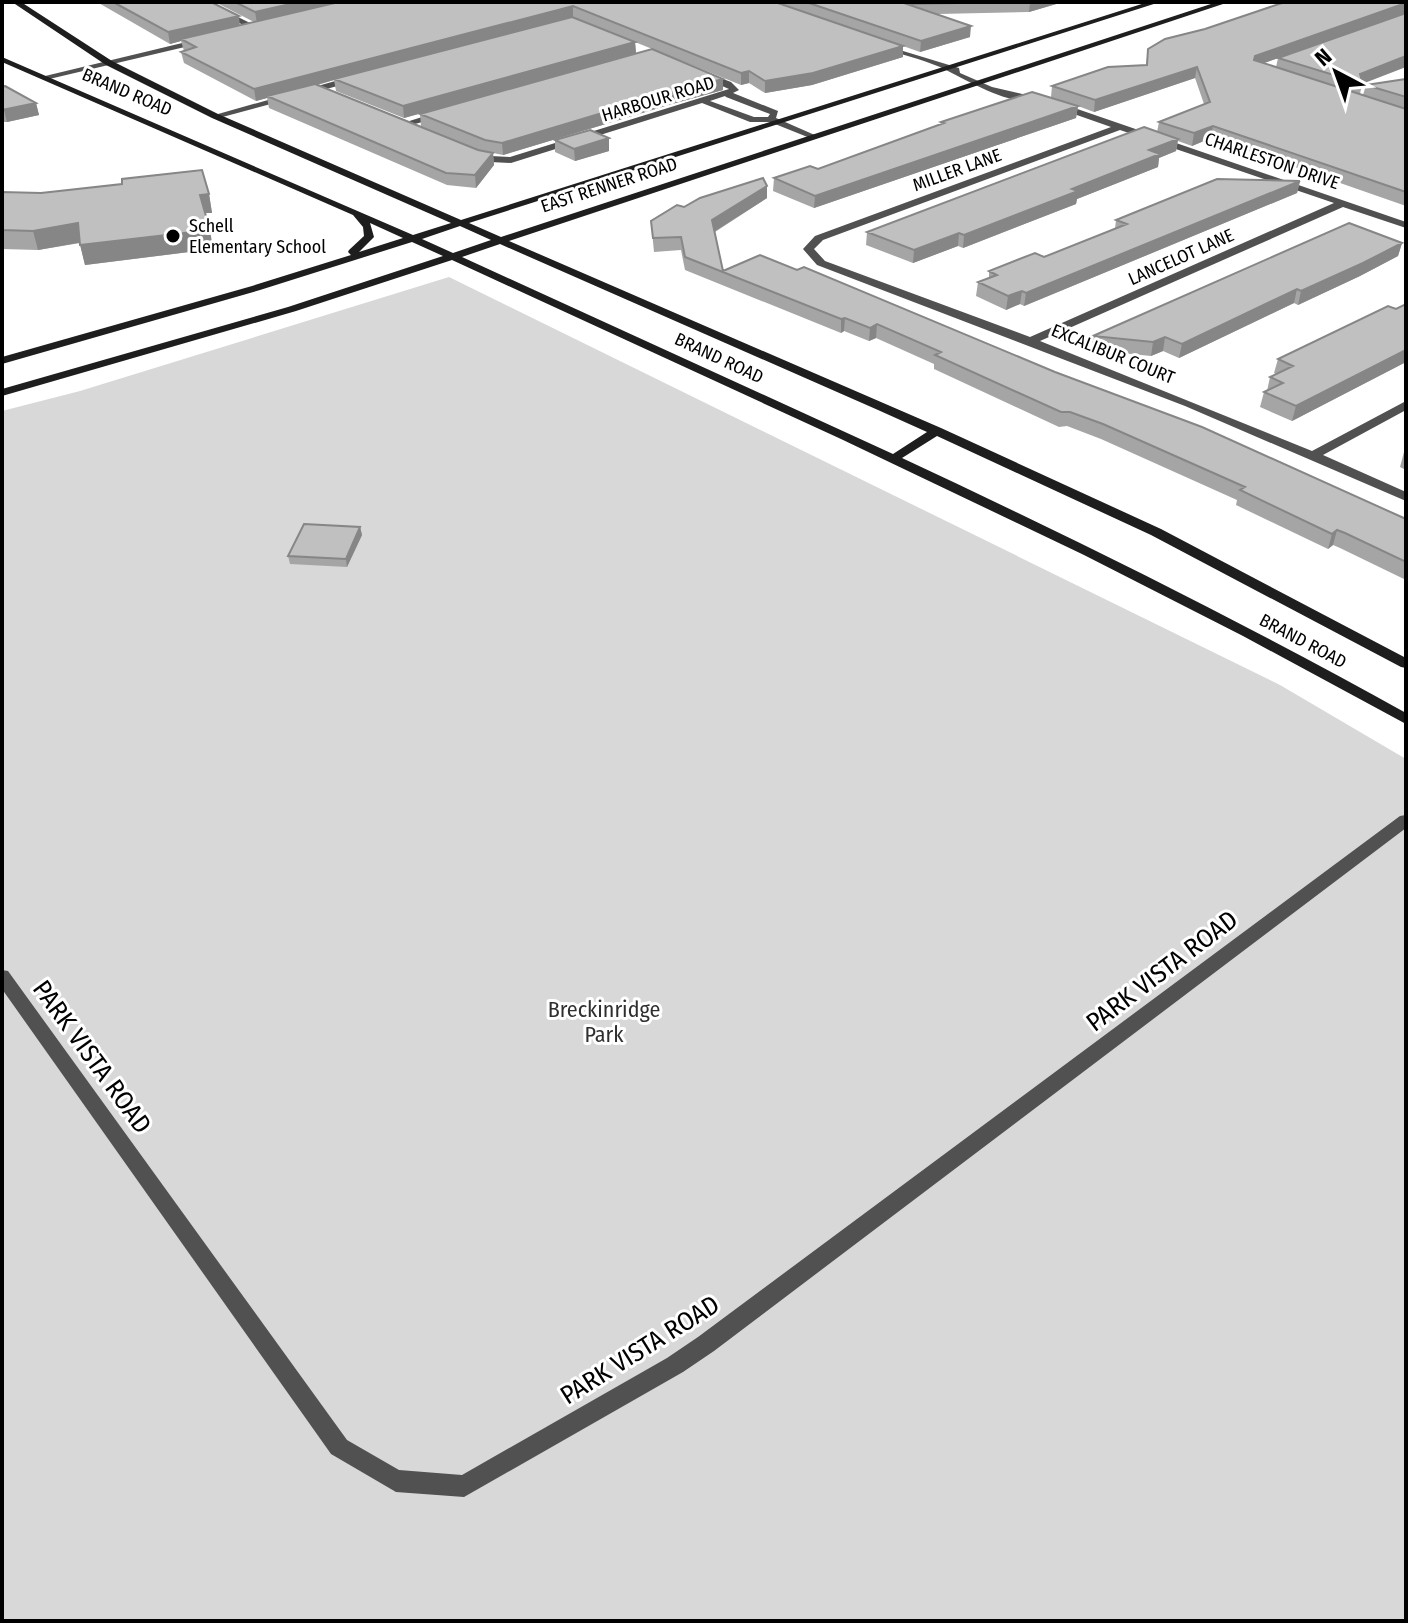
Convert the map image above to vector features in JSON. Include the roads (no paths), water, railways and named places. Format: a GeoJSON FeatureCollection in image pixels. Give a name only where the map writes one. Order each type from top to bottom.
{"type":"FeatureCollection","features":[{"type":"Feature","properties":{"kind":"main road","name":"BRAND ROAD"},"geometry":{"type":"LineString","coordinates":[[16,2],[109,63],[215,116],[937,431],[1156,532],[1406,664]]}},
{"type":"Feature","properties":{"kind":"main road","name":"EAST RENNER ROAD"},"geometry":{"type":"LineString","coordinates":[[2,361],[327,265],[1156,2]]}},
{"type":"Feature","properties":{"kind":"main road","name":"EAST RENNER ROAD"},"geometry":{"type":"LineString","coordinates":[[2,393],[150,352],[498,241],[1225,2]]}},
{"type":"Feature","properties":{"kind":"main road","name":"BRAND ROAD"},"geometry":{"type":"LineString","coordinates":[[2,59],[354,210],[893,459],[1084,549],[1274,645],[1406,719]]}},
{"type":"Feature","properties":{"kind":"main road"},"geometry":{"type":"LineString","coordinates":[[327,265],[355,251],[369,237],[368,227],[354,210]]}},
{"type":"Feature","properties":{"kind":"main road"},"geometry":{"type":"LineString","coordinates":[[893,459],[937,431]]}},
{"type":"Feature","properties":{"kind":"street"},"geometry":{"type":"LineString","coordinates":[[202,2],[256,28]]}},
{"type":"Feature","properties":{"kind":"street"},"geometry":{"type":"LineString","coordinates":[[242,32],[270,25]]}},
{"type":"Feature","properties":{"kind":"street"},"geometry":{"type":"LineString","coordinates":[[45,77],[213,38]]}},
{"type":"Feature","properties":{"kind":"street","name":"CHARLESTON DRIVE"},"geometry":{"type":"LineString","coordinates":[[877,44],[947,68],[990,78],[1027,91],[1035,98]]}},
{"type":"Feature","properties":{"kind":"street","name":"CHARLESTON DRIVE"},"geometry":{"type":"LineString","coordinates":[[947,68],[971,84],[1015,97],[1035,98],[1406,225]]}},
{"type":"Feature","properties":{"kind":"street"},"geometry":{"type":"LineString","coordinates":[[698,72],[728,84],[732,93],[775,113],[776,121]]}},
{"type":"Feature","properties":{"kind":"street"},"geometry":{"type":"LineString","coordinates":[[215,116],[362,77]]}},
{"type":"Feature","properties":{"kind":"street"},"geometry":{"type":"LineString","coordinates":[[317,89],[331,95]]}},
{"type":"Feature","properties":{"kind":"street","name":"HARBOUR ROAD"},"geometry":{"type":"LineString","coordinates":[[457,146],[497,160],[519,158],[732,93]]}},
{"type":"Feature","properties":{"kind":"street"},"geometry":{"type":"LineString","coordinates":[[706,102],[753,120],[776,121],[813,136]]}},
{"type":"Feature","properties":{"kind":"street"},"geometry":{"type":"LineString","coordinates":[[404,124],[448,112]]}},
{"type":"Feature","properties":{"kind":"street"},"geometry":{"type":"LineString","coordinates":[[390,118],[418,130]]}},
{"type":"Feature","properties":{"kind":"street","name":"MILLER LANE"},"geometry":{"type":"LineString","coordinates":[[808,249],[819,238],[1121,126]]}},
{"type":"Feature","properties":{"kind":"street","name":"LANCELOT LANE"},"geometry":{"type":"LineString","coordinates":[[1031,341],[1343,203]]}},
{"type":"Feature","properties":{"kind":"street","name":"EXCALIBUR COURT"},"geometry":{"type":"LineString","coordinates":[[808,249],[821,263],[1031,341],[1315,454],[1406,497]]}},
{"type":"Feature","properties":{"kind":"street"},"geometry":{"type":"LineString","coordinates":[[1315,454],[1406,405]]}},
{"type":"Feature","properties":{"kind":"street","name":"PARK VISTA ROAD"},"geometry":{"type":"LineString","coordinates":[[2,976],[339,1447],[396,1481],[464,1486],[706,1344],[1406,820]]}},
{"type":"Feature","properties":{"kind":"place","name":"Schell Elementary School"},"geometry":{"type":"Point","coordinates":[173,236]}},
{"type":"Feature","properties":{"kind":"park label","name":"Breckinridge Park"},"geometry":{"type":"Point","coordinates":[604,1022]}}]}
